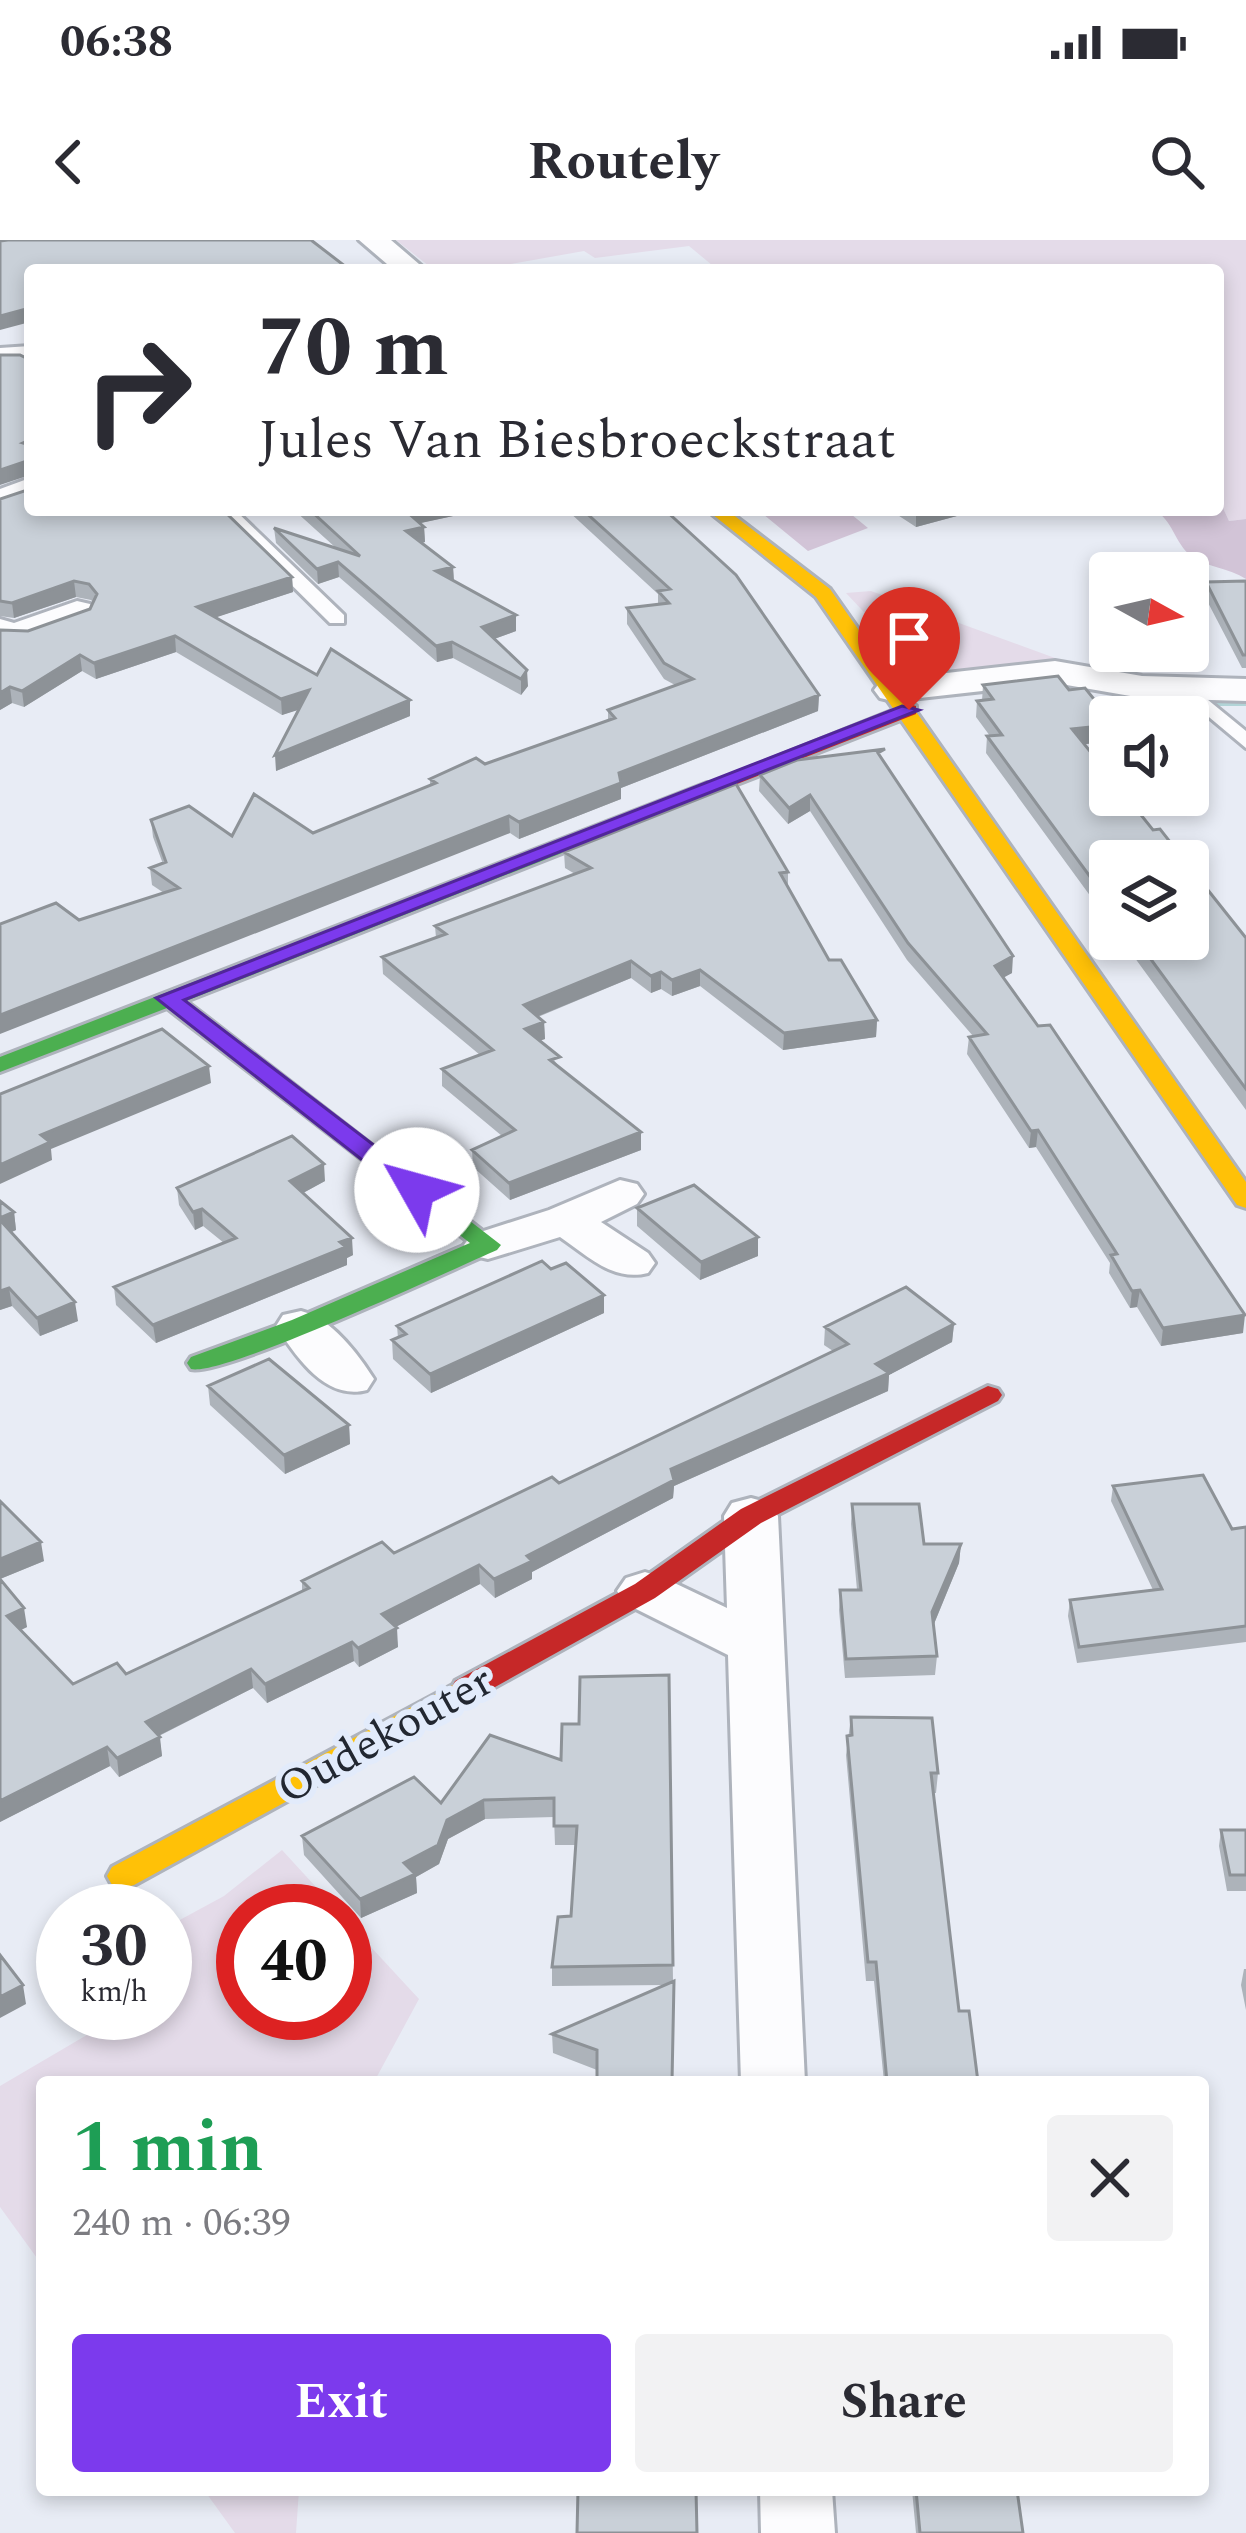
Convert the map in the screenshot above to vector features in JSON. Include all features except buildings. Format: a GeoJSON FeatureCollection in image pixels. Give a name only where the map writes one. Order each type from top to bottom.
{"type":"FeatureCollection","features":[{"type":"Feature","properties":{"kind":"street"},"geometry":{"type":"LineString","coordinates":[[374,240],[404,264]]}},
{"type":"Feature","properties":{"kind":"street"},"geometry":{"type":"LineString","coordinates":[[724,516],[823,592],[1246,1201]]}},
{"type":"Feature","properties":{"kind":"street"},"geometry":{"type":"LineString","coordinates":[[0,630],[15,635],[77,612]]}},
{"type":"Feature","properties":{"kind":"street"},"geometry":{"type":"LineString","coordinates":[[0,1065],[901,700],[1055,672],[1142,686],[1246,690]]}},
{"type":"Feature","properties":{"kind":"street"},"geometry":{"type":"LineString","coordinates":[[168,998],[488,1245]]}},
{"type":"Feature","properties":{"kind":"street"},"geometry":{"type":"LineString","coordinates":[[200,1363],[301,1327],[488,1245],[566,1220],[620,1194]]}},
{"type":"Feature","properties":{"kind":"street"},"geometry":{"type":"LineString","coordinates":[[566,1220],[631,1263]]}},
{"type":"Feature","properties":{"kind":"street"},"geometry":{"type":"LineString","coordinates":[[301,1327],[349,1378]]}},
{"type":"Feature","properties":{"kind":"street","name":"Oudekouter"},"geometry":{"type":"LineString","coordinates":[[123,1876],[645,1591],[751,1516],[988,1395]]}},
{"type":"Feature","properties":{"kind":"street"},"geometry":{"type":"LineString","coordinates":[[751,1516],[773,2076]]}},
{"type":"Feature","properties":{"kind":"street"},"geometry":{"type":"LineString","coordinates":[[645,1591],[757,1646]]}},
{"type":"Feature","properties":{"kind":"street"},"geometry":{"type":"LineString","coordinates":[[796,2496],[798,2533]]}},
{"type":"Feature","properties":{"kind":"lane"},"geometry":{"type":"LineString","coordinates":[[231,516],[338,619]]}},
{"type":"Feature","properties":{"kind":"lane"},"geometry":{"type":"LineString","coordinates":[[1186,688],[1246,742]]}},
{"type":"Feature","properties":{"kind":"shaded area"},"geometry":{"type":"Polygon","coordinates":[[[396,240],[1246,240],[1246,519],[1229,521],[1224,510],[1224,264],[711,264],[689,246],[595,258],[584,251],[511,264],[426,264],[396,240]]]}},
{"type":"Feature","properties":{"kind":"shaded area"},"geometry":{"type":"Polygon","coordinates":[[[1224,510],[1229,521],[1246,519],[1246,579],[1209,565],[1209,552],[1188,552],[1161,516],[1224,516],[1224,510]]]}},
{"type":"Feature","properties":{"kind":"shaded area"},"geometry":{"type":"Polygon","coordinates":[[[765,516],[853,516],[868,528],[808,551],[765,516]]]}},
{"type":"Feature","properties":{"kind":"shaded area"},"geometry":{"type":"Polygon","coordinates":[[[871,591],[1055,658],[1049,667],[919,677],[882,635],[890,633],[883,624],[875,624],[846,593],[871,591]]]}},
{"type":"Feature","properties":{"kind":"shaded area"},"geometry":{"type":"Polygon","coordinates":[[[282,1850],[313,1884],[239,1884],[282,1850]]]}},
{"type":"Feature","properties":{"kind":"shaded area"},"geometry":{"type":"Polygon","coordinates":[[[216,1900],[216,2040],[372,2040],[372,1948],[419,1999],[377,2076],[36,2076],[36,2257],[0,2207],[0,2086],[78,2040],[192,2040],[192,1913],[216,1900]]]}},
{"type":"Feature","properties":{"kind":"shaded area"},"geometry":{"type":"Polygon","coordinates":[[[208,2496],[299,2496],[296,2533],[235,2533],[208,2496]]]}},
{"type":"Feature","properties":{"kind":"waterway"},"geometry":{"type":"LineString","coordinates":[[1213,701],[1246,701]]}},
{"type":"Feature","properties":{"kind":"traffic: fast"},"geometry":{"type":"LineString","coordinates":[[0,1065],[707,789]]}},
{"type":"Feature","properties":{"kind":"traffic: fast"},"geometry":{"type":"LineString","coordinates":[[168,998],[488,1245],[301,1326],[200,1363]]}},
{"type":"Feature","properties":{"kind":"traffic: slow"},"geometry":{"type":"LineString","coordinates":[[724,516],[823,593],[1246,1200]]}},
{"type":"Feature","properties":{"kind":"traffic: slow"},"geometry":{"type":"LineString","coordinates":[[123,1876],[466,1689]]}},
{"type":"Feature","properties":{"kind":"traffic: jam"},"geometry":{"type":"LineString","coordinates":[[707,789],[909,710]]}},
{"type":"Feature","properties":{"kind":"traffic: jam"},"geometry":{"type":"LineString","coordinates":[[466,1689],[645,1591],[751,1516],[988,1395]]}},
{"type":"Feature","properties":{"kind":"route"},"geometry":{"type":"LineString","coordinates":[[417,1190],[168,998],[909,710]]}}]}
